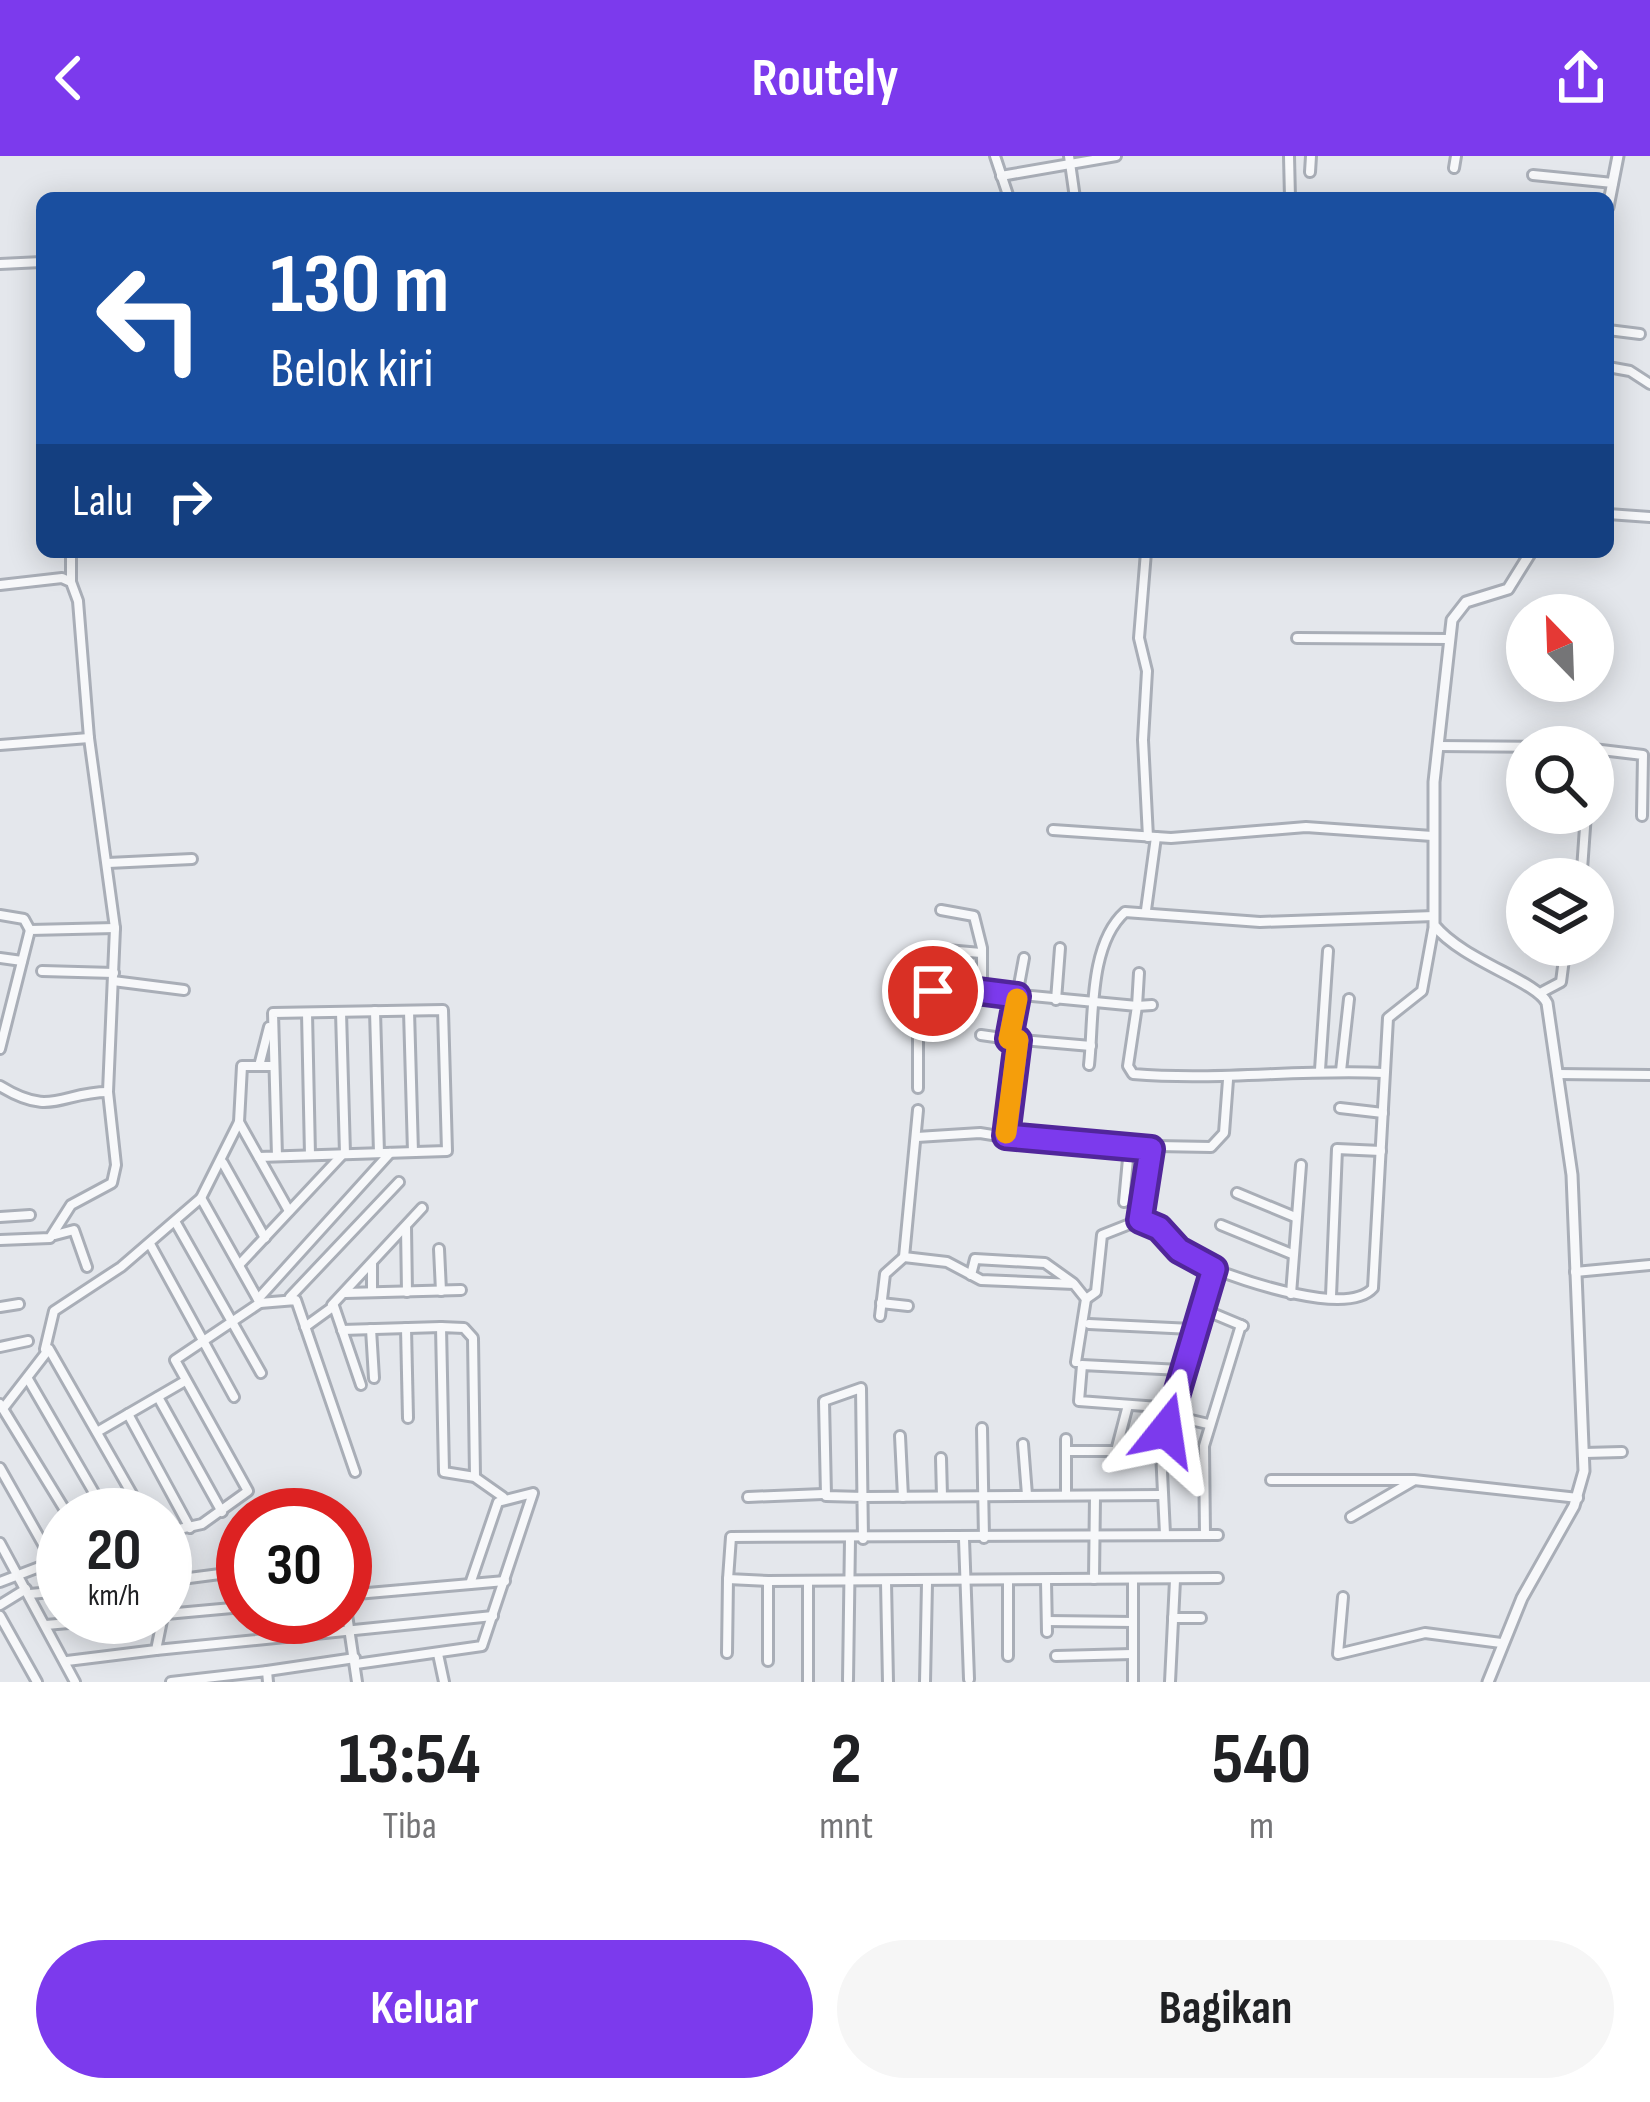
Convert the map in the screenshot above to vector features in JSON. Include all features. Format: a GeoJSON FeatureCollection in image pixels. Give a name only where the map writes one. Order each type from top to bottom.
{"type":"FeatureCollection","features":[{"type":"Feature","properties":{"kind":"street"},"geometry":{"type":"LineString","coordinates":[[995,156],[1007,192]]}},
{"type":"Feature","properties":{"kind":"street"},"geometry":{"type":"LineString","coordinates":[[1001,176],[1070,160],[1116,156]]}},
{"type":"Feature","properties":{"kind":"street"},"geometry":{"type":"LineString","coordinates":[[1289,156],[1290,192]]}},
{"type":"Feature","properties":{"kind":"street"},"geometry":{"type":"LineString","coordinates":[[1310,172],[1311,156]]}},
{"type":"Feature","properties":{"kind":"street"},"geometry":{"type":"LineString","coordinates":[[1454,168],[1456,156]]}},
{"type":"Feature","properties":{"kind":"street"},"geometry":{"type":"LineString","coordinates":[[1611,192],[1618,156]]}},
{"type":"Feature","properties":{"kind":"street"},"geometry":{"type":"LineString","coordinates":[[1070,160],[1075,192]]}},
{"type":"Feature","properties":{"kind":"street"},"geometry":{"type":"LineString","coordinates":[[1533,175],[1613,182]]}},
{"type":"Feature","properties":{"kind":"street"},"geometry":{"type":"LineString","coordinates":[[0,264],[36,262]]}},
{"type":"Feature","properties":{"kind":"street"},"geometry":{"type":"LineString","coordinates":[[1614,331],[1640,334]]}},
{"type":"Feature","properties":{"kind":"street"},"geometry":{"type":"LineString","coordinates":[[1614,368],[1630,371],[1650,384]]}},
{"type":"Feature","properties":{"kind":"street"},"geometry":{"type":"LineString","coordinates":[[1614,514],[1650,517]]}},
{"type":"Feature","properties":{"kind":"street"},"geometry":{"type":"LineString","coordinates":[[53,1235],[71,1205],[114,1179],[108,1092],[116,928],[89,737],[71,558]]}},
{"type":"Feature","properties":{"kind":"street"},"geometry":{"type":"LineString","coordinates":[[1146,558],[1139,638],[1148,671],[1143,740],[1152,837],[1146,910]]}},
{"type":"Feature","properties":{"kind":"street"},"geometry":{"type":"LineString","coordinates":[[1076,1362],[1086,1299],[1096,1292],[1102,1235],[1140,1220],[1159,1228],[1179,1250],[1214,1269],[1291,1294],[1362,1297],[1373,1288],[1382,1072],[1390,1013],[1422,991],[1434,921],[1432,836],[1449,639],[1457,608],[1508,589],[1527,558]]}},
{"type":"Feature","properties":{"kind":"street"},"geometry":{"type":"LineString","coordinates":[[0,585],[57,578],[71,582]]}},
{"type":"Feature","properties":{"kind":"street"},"geometry":{"type":"LineString","coordinates":[[1297,638],[1449,639]]}},
{"type":"Feature","properties":{"kind":"street"},"geometry":{"type":"LineString","coordinates":[[0,745],[89,737]]}},
{"type":"Feature","properties":{"kind":"street"},"geometry":{"type":"LineString","coordinates":[[1438,746],[1506,747]]}},
{"type":"Feature","properties":{"kind":"street"},"geometry":{"type":"LineString","coordinates":[[1614,751],[1646,755],[1642,816]]}},
{"type":"Feature","properties":{"kind":"street"},"geometry":{"type":"LineString","coordinates":[[1053,830],[1152,837],[1306,827],[1432,836]]}},
{"type":"Feature","properties":{"kind":"street"},"geometry":{"type":"LineString","coordinates":[[108,863],[191,859]]}},
{"type":"Feature","properties":{"kind":"street"},"geometry":{"type":"LineString","coordinates":[[940,910],[974,916],[983,993]]}},
{"type":"Feature","properties":{"kind":"street"},"geometry":{"type":"LineString","coordinates":[[1089,1065],[1100,958],[1112,926],[1125,912],[1146,910],[1225,921],[1434,921],[1471,959],[1541,992]]}},
{"type":"Feature","properties":{"kind":"street"},"geometry":{"type":"LineString","coordinates":[[0,915],[24,919],[30,929],[5,999],[0,1044]]}},
{"type":"Feature","properties":{"kind":"street"},"geometry":{"type":"LineString","coordinates":[[30,929],[116,928]]}},
{"type":"Feature","properties":{"kind":"street"},"geometry":{"type":"LineString","coordinates":[[1057,1000],[1060,948]]}},
{"type":"Feature","properties":{"kind":"street"},"geometry":{"type":"LineString","coordinates":[[935,949],[981,953]]}},
{"type":"Feature","properties":{"kind":"street"},"geometry":{"type":"LineString","coordinates":[[1320,1070],[1328,951]]}},
{"type":"Feature","properties":{"kind":"street"},"geometry":{"type":"LineString","coordinates":[[0,958],[22,961]]}},
{"type":"Feature","properties":{"kind":"street"},"geometry":{"type":"LineString","coordinates":[[1006,1136],[1024,958]]}},
{"type":"Feature","properties":{"kind":"street"},"geometry":{"type":"LineString","coordinates":[[1541,992],[1561,982],[1563,966]]}},
{"type":"Feature","properties":{"kind":"street"},"geometry":{"type":"LineString","coordinates":[[42,971],[114,977],[184,990]]}},
{"type":"Feature","properties":{"kind":"street"},"geometry":{"type":"LineString","coordinates":[[1138,973],[1130,1072],[1228,1080],[1320,1070],[1382,1072]]}},
{"type":"Feature","properties":{"kind":"street"},"geometry":{"type":"LineString","coordinates":[[918,1088],[918,1032],[934,988],[1152,1005]]}},
{"type":"Feature","properties":{"kind":"street"},"geometry":{"type":"LineString","coordinates":[[1488,1682],[1501,1643],[1578,1498],[1585,1453],[1572,1174],[1541,992]]}},
{"type":"Feature","properties":{"kind":"street"},"geometry":{"type":"LineString","coordinates":[[1341,1071],[1349,999]]}},
{"type":"Feature","properties":{"kind":"street"},"geometry":{"type":"LineString","coordinates":[[259,1157],[447,1151],[443,1010],[273,1013]]}},
{"type":"Feature","properties":{"kind":"street"},"geometry":{"type":"LineString","coordinates":[[375,1011],[380,1153]]}},
{"type":"Feature","properties":{"kind":"street"},"geometry":{"type":"LineString","coordinates":[[410,1011],[413,1152]]}},
{"type":"Feature","properties":{"kind":"street"},"geometry":{"type":"LineString","coordinates":[[239,1265],[344,1154],[341,1012]]}},
{"type":"Feature","properties":{"kind":"street"},"geometry":{"type":"LineString","coordinates":[[260,1066],[273,1013]]}},
{"type":"Feature","properties":{"kind":"street"},"geometry":{"type":"LineString","coordinates":[[273,1013],[277,1156]]}},
{"type":"Feature","properties":{"kind":"street"},"geometry":{"type":"LineString","coordinates":[[307,1013],[310,1155]]}},
{"type":"Feature","properties":{"kind":"street"},"geometry":{"type":"LineString","coordinates":[[981,1035],[1091,1046]]}},
{"type":"Feature","properties":{"kind":"street"},"geometry":{"type":"LineString","coordinates":[[52,1488],[3,1405],[28,1378],[45,1349],[54,1311],[150,1244],[201,1198],[223,1163],[239,1122],[242,1066],[274,1066]]}},
{"type":"Feature","properties":{"kind":"street"},"geometry":{"type":"LineString","coordinates":[[1557,1074],[1650,1075]]}},
{"type":"Feature","properties":{"kind":"street"},"geometry":{"type":"LineString","coordinates":[[917,1138],[1006,1136],[1151,1149],[1220,1143],[1228,1080]]}},
{"type":"Feature","properties":{"kind":"street"},"geometry":{"type":"LineString","coordinates":[[0,1086],[33,1101],[58,1104],[108,1092]]}},
{"type":"Feature","properties":{"kind":"street"},"geometry":{"type":"LineString","coordinates":[[1340,1108],[1383,1112]]}},
{"type":"Feature","properties":{"kind":"street"},"geometry":{"type":"LineString","coordinates":[[904,1257],[918,1110]]}},
{"type":"Feature","properties":{"kind":"street"},"geometry":{"type":"LineString","coordinates":[[239,1122],[290,1211]]}},
{"type":"Feature","properties":{"kind":"street"},"geometry":{"type":"LineString","coordinates":[[1124,1202],[1130,1148]]}},
{"type":"Feature","properties":{"kind":"street"},"geometry":{"type":"LineString","coordinates":[[1331,1296],[1338,1148],[1382,1151]]}},
{"type":"Feature","properties":{"kind":"street"},"geometry":{"type":"LineString","coordinates":[[1140,1220],[1151,1149]]}},
{"type":"Feature","properties":{"kind":"street"},"geometry":{"type":"LineString","coordinates":[[246,1488],[175,1357],[262,1301],[391,1153]]}},
{"type":"Feature","properties":{"kind":"street"},"geometry":{"type":"LineString","coordinates":[[223,1163],[265,1238]]}},
{"type":"Feature","properties":{"kind":"street"},"geometry":{"type":"LineString","coordinates":[[1291,1294],[1301,1165]]}},
{"type":"Feature","properties":{"kind":"street"},"geometry":{"type":"LineString","coordinates":[[262,1301],[286,1298],[399,1182]]}},
{"type":"Feature","properties":{"kind":"street"},"geometry":{"type":"LineString","coordinates":[[1237,1192],[1295,1217]]}},
{"type":"Feature","properties":{"kind":"street"},"geometry":{"type":"LineString","coordinates":[[201,1198],[262,1301]]}},
{"type":"Feature","properties":{"kind":"street"},"geometry":{"type":"LineString","coordinates":[[305,1327],[344,1293],[422,1208]]}},
{"type":"Feature","properties":{"kind":"street"},"geometry":{"type":"LineString","coordinates":[[0,1217],[30,1215]]}},
{"type":"Feature","properties":{"kind":"street"},"geometry":{"type":"LineString","coordinates":[[176,1222],[261,1373]]}},
{"type":"Feature","properties":{"kind":"street"},"geometry":{"type":"LineString","coordinates":[[1221,1225],[1292,1254]]}},
{"type":"Feature","properties":{"kind":"street"},"geometry":{"type":"LineString","coordinates":[[406,1226],[407,1292]]}},
{"type":"Feature","properties":{"kind":"street"},"geometry":{"type":"LineString","coordinates":[[0,1240],[74,1230],[87,1267]]}},
{"type":"Feature","properties":{"kind":"street"},"geometry":{"type":"LineString","coordinates":[[150,1244],[234,1397]]}},
{"type":"Feature","properties":{"kind":"street"},"geometry":{"type":"LineString","coordinates":[[439,1249],[441,1291]]}},
{"type":"Feature","properties":{"kind":"street"},"geometry":{"type":"LineString","coordinates":[[880,1316],[888,1269],[904,1257],[947,1262],[971,1275],[1012,1283],[1074,1284]]}},
{"type":"Feature","properties":{"kind":"street"},"geometry":{"type":"LineString","coordinates":[[971,1275],[975,1259],[1037,1262],[1074,1284],[1086,1299]]}},
{"type":"Feature","properties":{"kind":"street"},"geometry":{"type":"LineString","coordinates":[[1012,1283],[1014,1261]]}},
{"type":"Feature","properties":{"kind":"street"},"geometry":{"type":"LineString","coordinates":[[372,1262],[372,1292]]}},
{"type":"Feature","properties":{"kind":"street"},"geometry":{"type":"LineString","coordinates":[[1036,1283],[1037,1262]]}},
{"type":"Feature","properties":{"kind":"street"},"geometry":{"type":"LineString","coordinates":[[1574,1272],[1650,1265]]}},
{"type":"Feature","properties":{"kind":"street"},"geometry":{"type":"LineString","coordinates":[[1165,1534],[1160,1451],[1192,1329],[1214,1269]]}},
{"type":"Feature","properties":{"kind":"street"},"geometry":{"type":"LineString","coordinates":[[344,1293],[461,1291]]}},
{"type":"Feature","properties":{"kind":"street"},"geometry":{"type":"LineString","coordinates":[[286,1298],[305,1327],[355,1472]]}},
{"type":"Feature","properties":{"kind":"street"},"geometry":{"type":"LineString","coordinates":[[881,1303],[908,1306]]}},
{"type":"Feature","properties":{"kind":"street"},"geometry":{"type":"LineString","coordinates":[[0,1307],[19,1304]]}},
{"type":"Feature","properties":{"kind":"street"},"geometry":{"type":"LineString","coordinates":[[332,1305],[362,1385]]}},
{"type":"Feature","properties":{"kind":"street"},"geometry":{"type":"LineString","coordinates":[[1200,1308],[1242,1326],[1208,1424],[1204,1535]]}},
{"type":"Feature","properties":{"kind":"street"},"geometry":{"type":"LineString","coordinates":[[1089,1324],[1192,1329]]}},
{"type":"Feature","properties":{"kind":"street"},"geometry":{"type":"LineString","coordinates":[[441,1327],[445,1474],[476,1477],[504,1498]]}},
{"type":"Feature","properties":{"kind":"street"},"geometry":{"type":"LineString","coordinates":[[406,1328],[408,1418]]}},
{"type":"Feature","properties":{"kind":"street"},"geometry":{"type":"LineString","coordinates":[[342,1330],[464,1328],[473,1338],[476,1477]]}},
{"type":"Feature","properties":{"kind":"street"},"geometry":{"type":"LineString","coordinates":[[371,1329],[374,1378]]}},
{"type":"Feature","properties":{"kind":"street"},"geometry":{"type":"LineString","coordinates":[[0,1347],[28,1341]]}},
{"type":"Feature","properties":{"kind":"street"},"geometry":{"type":"LineString","coordinates":[[45,1349],[51,1350],[129,1488]]}},
{"type":"Feature","properties":{"kind":"street"},"geometry":{"type":"LineString","coordinates":[[1181,1370],[1082,1364],[1078,1400],[1170,1411],[1208,1424]]}},
{"type":"Feature","properties":{"kind":"street"},"geometry":{"type":"LineString","coordinates":[[28,1378],[91,1488]]}},
{"type":"Feature","properties":{"kind":"street"},"geometry":{"type":"LineString","coordinates":[[98,1432],[185,1381]]}},
{"type":"Feature","properties":{"kind":"street"},"geometry":{"type":"LineString","coordinates":[[823,1494],[824,1401],[861,1388],[863,1539]]}},
{"type":"Feature","properties":{"kind":"street"},"geometry":{"type":"LineString","coordinates":[[158,1397],[216,1501]]}},
{"type":"Feature","properties":{"kind":"street"},"geometry":{"type":"LineString","coordinates":[[1116,1451],[1128,1405]]}},
{"type":"Feature","properties":{"kind":"street"},"geometry":{"type":"LineString","coordinates":[[128,1414],[168,1488]]}},
{"type":"Feature","properties":{"kind":"street"},"geometry":{"type":"LineString","coordinates":[[982,1428],[984,1538]]}},
{"type":"Feature","properties":{"kind":"street"},"geometry":{"type":"LineString","coordinates":[[900,1436],[903,1497]]}},
{"type":"Feature","properties":{"kind":"street"},"geometry":{"type":"LineString","coordinates":[[1066,1439],[1066,1495]]}},
{"type":"Feature","properties":{"kind":"street"},"geometry":{"type":"LineString","coordinates":[[1023,1444],[1027,1496]]}},
{"type":"Feature","properties":{"kind":"street"},"geometry":{"type":"LineString","coordinates":[[1066,1451],[1160,1451]]}},
{"type":"Feature","properties":{"kind":"street"},"geometry":{"type":"LineString","coordinates":[[1585,1453],[1622,1452]]}},
{"type":"Feature","properties":{"kind":"street"},"geometry":{"type":"LineString","coordinates":[[941,1458],[943,1496]]}},
{"type":"Feature","properties":{"kind":"street"},"geometry":{"type":"LineString","coordinates":[[0,1468],[36,1524]]}},
{"type":"Feature","properties":{"kind":"street"},"geometry":{"type":"LineString","coordinates":[[1271,1480],[1414,1480],[1578,1498]]}},
{"type":"Feature","properties":{"kind":"street"},"geometry":{"type":"LineString","coordinates":[[1352,1517],[1414,1480]]}},
{"type":"Feature","properties":{"kind":"street"},"geometry":{"type":"LineString","coordinates":[[171,1682],[234,1679],[267,1671],[480,1647],[536,1496],[529,1492],[504,1498],[496,1506],[470,1584]]}},
{"type":"Feature","properties":{"kind":"street"},"geometry":{"type":"LineString","coordinates":[[1094,1579],[1095,1496]]}},
{"type":"Feature","properties":{"kind":"street"},"geometry":{"type":"LineString","coordinates":[[748,1497],[1162,1496]]}},
{"type":"Feature","properties":{"kind":"street"},"geometry":{"type":"LineString","coordinates":[[727,1653],[731,1537],[1218,1535]]}},
{"type":"Feature","properties":{"kind":"street"},"geometry":{"type":"LineString","coordinates":[[848,1680],[850,1539]]}},
{"type":"Feature","properties":{"kind":"street"},"geometry":{"type":"LineString","coordinates":[[964,1539],[969,1679]]}},
{"type":"Feature","properties":{"kind":"street"},"geometry":{"type":"LineString","coordinates":[[0,1543],[36,1606]]}},
{"type":"Feature","properties":{"kind":"street"},"geometry":{"type":"LineString","coordinates":[[0,1582],[36,1567]]}},
{"type":"Feature","properties":{"kind":"street"},"geometry":{"type":"LineString","coordinates":[[728,1579],[968,1583],[1218,1578]]}},
{"type":"Feature","properties":{"kind":"street"},"geometry":{"type":"LineString","coordinates":[[1133,1579],[1133,1682]]}},
{"type":"Feature","properties":{"kind":"street"},"geometry":{"type":"LineString","coordinates":[[372,1595],[506,1580]]}},
{"type":"Feature","properties":{"kind":"street"},"geometry":{"type":"LineString","coordinates":[[1170,1682],[1175,1580]]}},
{"type":"Feature","properties":{"kind":"street"},"geometry":{"type":"LineString","coordinates":[[768,1581],[768,1661]]}},
{"type":"Feature","properties":{"kind":"street"},"geometry":{"type":"LineString","coordinates":[[808,1581],[808,1682]]}},
{"type":"Feature","properties":{"kind":"street"},"geometry":{"type":"LineString","coordinates":[[1046,1581],[1047,1626],[1132,1622]]}},
{"type":"Feature","properties":{"kind":"street"},"geometry":{"type":"LineString","coordinates":[[886,1582],[888,1682]]}},
{"type":"Feature","properties":{"kind":"street"},"geometry":{"type":"LineString","coordinates":[[1008,1582],[1008,1656]]}},
{"type":"Feature","properties":{"kind":"street"},"geometry":{"type":"LineString","coordinates":[[926,1682],[927,1583]]}},
{"type":"Feature","properties":{"kind":"street"},"geometry":{"type":"LineString","coordinates":[[0,1604],[36,1590]]}},
{"type":"Feature","properties":{"kind":"street"},"geometry":{"type":"LineString","coordinates":[[1343,1597],[1338,1654],[1425,1633],[1501,1643]]}},
{"type":"Feature","properties":{"kind":"street"},"geometry":{"type":"LineString","coordinates":[[0,1616],[38,1682]]}},
{"type":"Feature","properties":{"kind":"street"},"geometry":{"type":"LineString","coordinates":[[372,1626],[493,1616]]}},
{"type":"Feature","properties":{"kind":"street"},"geometry":{"type":"LineString","coordinates":[[1173,1618],[1201,1618]]}},
{"type":"Feature","properties":{"kind":"street"},"geometry":{"type":"LineString","coordinates":[[67,1661],[216,1643]]}},
{"type":"Feature","properties":{"kind":"street"},"geometry":{"type":"LineString","coordinates":[[57,1644],[75,1682]]}},
{"type":"Feature","properties":{"kind":"street"},"geometry":{"type":"LineString","coordinates":[[156,1650],[158,1644]]}},
{"type":"Feature","properties":{"kind":"street"},"geometry":{"type":"LineString","coordinates":[[352,1644],[357,1682]]}},
{"type":"Feature","properties":{"kind":"street"},"geometry":{"type":"LineString","coordinates":[[438,1654],[444,1682]]}},
{"type":"Feature","properties":{"kind":"street"},"geometry":{"type":"LineString","coordinates":[[1056,1656],[1132,1654]]}},
{"type":"Feature","properties":{"kind":"street"},"geometry":{"type":"LineString","coordinates":[[267,1671],[268,1682]]}},
{"type":"Feature","properties":{"kind":"slow traffic"},"geometry":{"type":"LineString","coordinates":[[1006,1133],[1018,1040],[1009,1039],[1017,999]]}},
{"type":"Feature","properties":{"kind":"route"},"geometry":{"type":"LineString","coordinates":[[933,991],[938,986],[1017,996],[1009,1039],[1018,1040],[1006,1136],[1048,1144],[1151,1149],[1140,1220],[1159,1228],[1179,1250],[1214,1269],[1192,1329],[1166,1430]]}}]}
